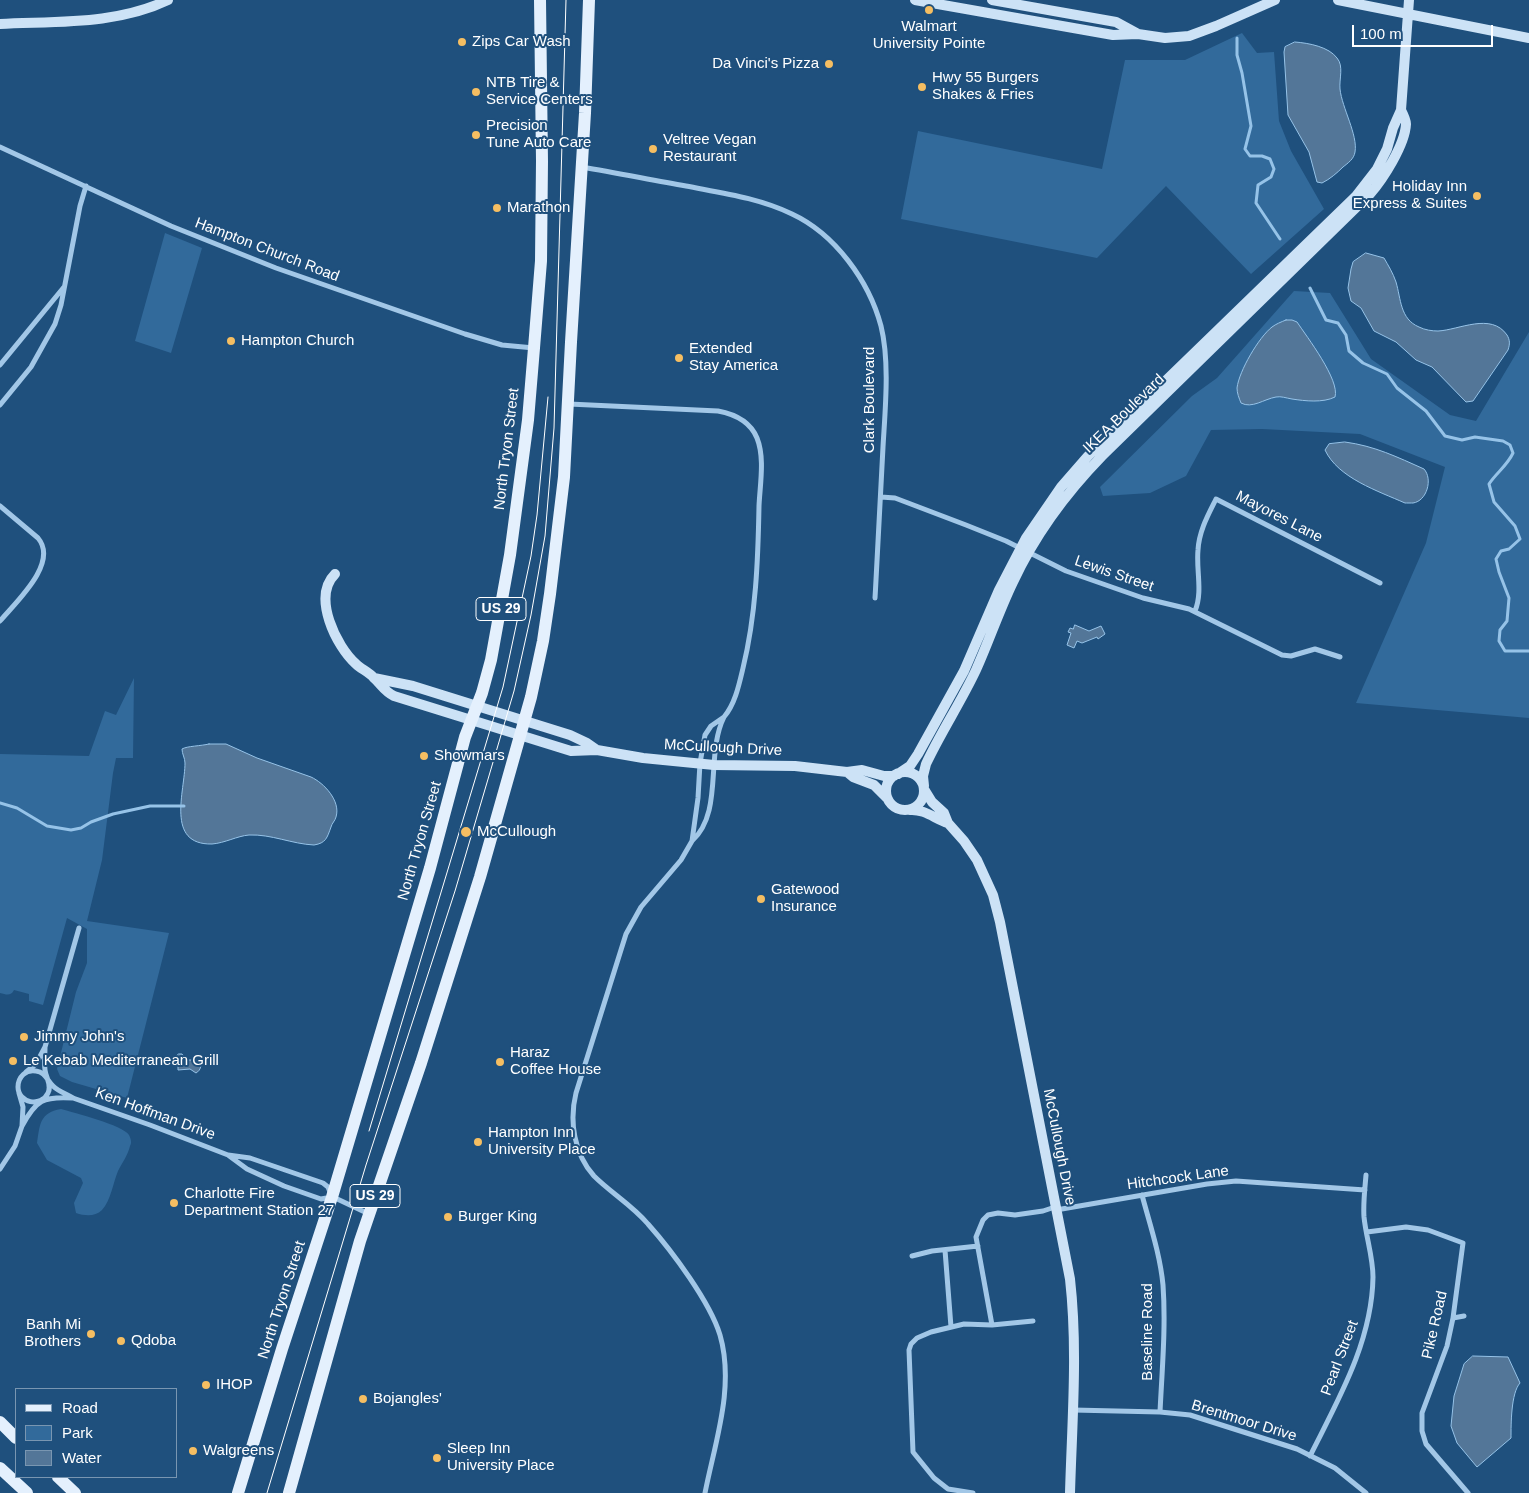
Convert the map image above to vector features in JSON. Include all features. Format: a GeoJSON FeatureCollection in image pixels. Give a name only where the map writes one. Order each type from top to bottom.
{"type":"FeatureCollection","features":[{"type":"Feature","properties":{"kind":"main road","name":"North Tryon Street"},"geometry":{"type":"LineString","coordinates":[[238,1493],[282,1349],[332,1197],[430,868],[465,737],[478,705],[492,660],[528,420],[534,348],[540,261],[542,161],[540,0]]}},
{"type":"Feature","properties":{"kind":"main road","name":"US 29"},"geometry":{"type":"LineString","coordinates":[[289,1493],[356,1254],[470,911],[524,721],[543,641],[562,501],[586,97],[589,0]]}},
{"type":"Feature","properties":{"kind":"main road"},"geometry":{"type":"LineString","coordinates":[[0,1422],[14,1436]]}},
{"type":"Feature","properties":{"kind":"main road"},"geometry":{"type":"LineString","coordinates":[[0,1426],[14,1436]]}},
{"type":"Feature","properties":{"kind":"main road"},"geometry":{"type":"LineString","coordinates":[[0,1468],[26,1493]]}},
{"type":"Feature","properties":{"kind":"main road"},"geometry":{"type":"LineString","coordinates":[[59,1478],[75,1493]]}},
{"type":"Feature","properties":{"kind":"street"},"geometry":{"type":"LineString","coordinates":[[0,24],[95,20],[140,11],[168,0]]}},
{"type":"Feature","properties":{"kind":"street"},"geometry":{"type":"LineString","coordinates":[[914,0],[1113,35],[1138,34],[1165,38],[1195,35],[1276,0]]}},
{"type":"Feature","properties":{"kind":"street"},"geometry":{"type":"LineString","coordinates":[[992,0],[1116,22],[1138,34]]}},
{"type":"Feature","properties":{"kind":"street"},"geometry":{"type":"LineString","coordinates":[[1338,0],[1529,38]]}},
{"type":"Feature","properties":{"kind":"street","name":"IKEA Boulevard"},"geometry":{"type":"LineString","coordinates":[[896,775],[915,760],[953,693],[1002,583],[1058,507],[1088,470],[1369,181],[1387,149],[1401,110],[1409,0]]}},
{"type":"Feature","properties":{"kind":"street","name":"Hampton Church Road"},"geometry":{"type":"LineString","coordinates":[[0,147],[171,226],[281,270],[468,335],[502,345],[534,348]]}},
{"type":"Feature","properties":{"kind":"street","name":"Clark Boulevard"},"geometry":{"type":"LineString","coordinates":[[582,166],[725,193],[767,204],[800,218],[818,230],[841,252],[861,279],[878,316],[883,337],[885,380],[875,598]]}},
{"type":"Feature","properties":{"kind":"street"},"geometry":{"type":"LineString","coordinates":[[0,405],[31,367],[48,338],[58,315],[80,206],[86,186]]}},
{"type":"Feature","properties":{"kind":"street"},"geometry":{"type":"LineString","coordinates":[[0,365],[64,287]]}},
{"type":"Feature","properties":{"kind":"street"},"geometry":{"type":"LineString","coordinates":[[568,404],[718,411],[733,415],[745,422],[756,436],[760,449],[758,550],[753,618],[738,688],[730,709],[724,717],[706,731],[700,764],[698,798],[692,841]]}},
{"type":"Feature","properties":{"kind":"street","name":"Lewis Street"},"geometry":{"type":"LineString","coordinates":[[880,496],[896,498],[1025,550],[1066,571],[1143,598],[1195,612],[1286,657],[1315,649],[1340,657]]}},
{"type":"Feature","properties":{"kind":"street","name":"Mayores Lane"},"geometry":{"type":"LineString","coordinates":[[1195,612],[1198,601],[1199,541],[1216,499],[1380,583]]}},
{"type":"Feature","properties":{"kind":"street"},"geometry":{"type":"LineString","coordinates":[[0,506],[38,538],[44,549],[44,562],[37,576],[0,621]]}},
{"type":"Feature","properties":{"kind":"street","name":"IKEA Boulevard"},"geometry":{"type":"LineString","coordinates":[[924,788],[923,776],[926,764],[976,670],[1025,550]]}},
{"type":"Feature","properties":{"kind":"street","name":"McCullough Drive"},"geometry":{"type":"LineString","coordinates":[[336,574],[330,581],[325,604],[333,630],[346,653],[355,664],[394,696],[498,727],[563,749],[597,750],[643,758],[700,764],[795,766],[847,772],[862,770],[884,776],[912,774],[919,779],[932,802],[944,813],[948,823],[977,860],[996,903],[1070,1279],[1073,1309],[1070,1493]]}},
{"type":"Feature","properties":{"kind":"street","name":"McCullough Drive"},"geometry":{"type":"LineString","coordinates":[[374,678],[400,682],[478,705],[570,735],[597,750]]}},
{"type":"Feature","properties":{"kind":"street"},"geometry":{"type":"LineString","coordinates":[[705,1493],[725,1385],[725,1361],[720,1334],[713,1316],[699,1292],[648,1224],[631,1206],[590,1170],[578,1146],[573,1114],[576,1093],[626,934],[642,907],[681,860],[692,841],[702,831],[708,817],[717,736],[724,717]]}},
{"type":"Feature","properties":{"kind":"street","name":"McCullough Drive"},"geometry":{"type":"LineString","coordinates":[[847,772],[856,778],[874,785],[898,808],[926,812],[948,823]]}},
{"type":"Feature","properties":{"kind":"street"},"geometry":{"type":"LineString","coordinates":[[888,800],[887,784],[896,775]]}},
{"type":"Feature","properties":{"kind":"street"},"geometry":{"type":"LineString","coordinates":[[906,810],[919,804],[924,788]]}},
{"type":"Feature","properties":{"kind":"street"},"geometry":{"type":"LineString","coordinates":[[22,1126],[23,1107],[19,1093],[19,1080],[36,1064],[45,1047],[79,928]]}},
{"type":"Feature","properties":{"kind":"street"},"geometry":{"type":"LineString","coordinates":[[0,1169],[14,1146],[31,1110],[47,1095],[49,1090],[45,1069],[45,1047]]}},
{"type":"Feature","properties":{"kind":"street"},"geometry":{"type":"LineString","coordinates":[[26,1072],[37,1071],[47,1078]]}},
{"type":"Feature","properties":{"kind":"street","name":"Ken Hoffman Drive"},"geometry":{"type":"LineString","coordinates":[[47,1078],[56,1088],[73,1098],[228,1155],[250,1158],[323,1183],[328,1187],[332,1197]]}},
{"type":"Feature","properties":{"kind":"street"},"geometry":{"type":"LineString","coordinates":[[19,1093],[22,1098],[29,1102],[41,1100]]}},
{"type":"Feature","properties":{"kind":"street","name":"Ken Hoffman Drive"},"geometry":{"type":"LineString","coordinates":[[41,1100],[56,1097],[73,1098]]}},
{"type":"Feature","properties":{"kind":"street","name":"Ken Hoffman Drive"},"geometry":{"type":"LineString","coordinates":[[228,1155],[247,1169],[284,1186],[321,1199],[332,1197],[369,1214]]}},
{"type":"Feature","properties":{"kind":"street","name":"Pearl Street"},"geometry":{"type":"LineString","coordinates":[[1310,1456],[1348,1379],[1367,1329],[1373,1276],[1364,1216],[1366,1175]]}},
{"type":"Feature","properties":{"kind":"street","name":"Hitchcock Lane"},"geometry":{"type":"LineString","coordinates":[[992,1325],[976,1237],[978,1228],[988,1215],[998,1213],[1015,1215],[1236,1181],[1365,1190]]}},
{"type":"Feature","properties":{"kind":"street","name":"Baseline Road"},"geometry":{"type":"LineString","coordinates":[[1142,1195],[1156,1244],[1162,1283],[1164,1312],[1160,1412]]}},
{"type":"Feature","properties":{"kind":"street","name":"Pike Road"},"geometry":{"type":"LineString","coordinates":[[1367,1232],[1406,1227],[1428,1230],[1463,1243],[1447,1346],[1422,1413],[1422,1431],[1426,1444],[1468,1493]]}},
{"type":"Feature","properties":{"kind":"street"},"geometry":{"type":"LineString","coordinates":[[912,1256],[978,1246]]}},
{"type":"Feature","properties":{"kind":"street"},"geometry":{"type":"LineString","coordinates":[[945,1250],[951,1327]]}},
{"type":"Feature","properties":{"kind":"street"},"geometry":{"type":"LineString","coordinates":[[1452,1318],[1464,1316]]}},
{"type":"Feature","properties":{"kind":"street"},"geometry":{"type":"LineString","coordinates":[[972,1493],[948,1491],[934,1478],[913,1452],[909,1350],[911,1344],[917,1338],[964,1324],[992,1325],[1033,1321]]}},
{"type":"Feature","properties":{"kind":"street","name":"Brentmoor Drive"},"geometry":{"type":"LineString","coordinates":[[1072,1410],[1160,1412],[1190,1415],[1297,1449],[1335,1468],[1366,1493]]}},
{"type":"Feature","properties":{"kind":"green space"},"geometry":{"type":"Polygon","coordinates":[[[1242,33],[1257,53],[1274,52],[1279,121],[1291,151],[1324,209],[1251,274],[1166,186],[1097,258],[901,219],[918,131],[1102,169],[1125,60],[1185,60],[1242,33]]]}},
{"type":"Feature","properties":{"kind":"green space"},"geometry":{"type":"Polygon","coordinates":[[[165,233],[202,248],[171,353],[135,341],[165,233]]]}},
{"type":"Feature","properties":{"kind":"green space"},"geometry":{"type":"Polygon","coordinates":[[[1294,291],[1330,293],[1371,359],[1450,415],[1476,421],[1529,332],[1529,718],[1356,703],[1426,543],[1445,467],[1360,434],[1262,429],[1211,430],[1186,476],[1150,493],[1103,496],[1100,487],[1192,396],[1217,378],[1294,291]]]}},
{"type":"Feature","properties":{"kind":"green space"},"geometry":{"type":"Polygon","coordinates":[[[134,678],[133,758],[116,758],[102,860],[87,921],[169,933],[127,1098],[72,1082],[60,1076],[57,1069],[76,992],[87,963],[87,929],[67,918],[43,1005],[29,1001],[29,994],[14,990],[8,994],[0,993],[0,754],[89,756],[105,711],[116,715],[134,678]]]}},
{"type":"Feature","properties":{"kind":"green space"},"geometry":{"type":"Polygon","coordinates":[[[61,1109],[118,1127],[125,1131],[130,1138],[131,1144],[118,1171],[108,1201],[102,1210],[93,1215],[76,1213],[74,1203],[83,1183],[81,1178],[47,1160],[37,1143],[42,1121],[48,1113],[61,1109]]]}},
{"type":"Feature","properties":{"kind":"water"},"geometry":{"type":"Polygon","coordinates":[[[1295,42],[1324,48],[1339,61],[1341,96],[1354,138],[1355,152],[1353,157],[1333,176],[1322,183],[1317,182],[1309,152],[1288,115],[1284,52],[1285,47],[1295,42]]]}},
{"type":"Feature","properties":{"kind":"water"},"geometry":{"type":"Polygon","coordinates":[[[1366,253],[1384,258],[1395,279],[1400,302],[1405,314],[1408,319],[1419,327],[1438,331],[1484,323],[1500,328],[1507,335],[1509,339],[1508,350],[1473,401],[1466,402],[1432,367],[1416,360],[1396,342],[1374,331],[1361,308],[1351,301],[1348,288],[1353,262],[1366,253]]]}},
{"type":"Feature","properties":{"kind":"water"},"geometry":{"type":"Polygon","coordinates":[[[1286,320],[1297,322],[1315,348],[1333,380],[1335,397],[1314,401],[1278,397],[1249,405],[1241,403],[1237,388],[1241,373],[1250,355],[1267,332],[1286,320]]]}},
{"type":"Feature","properties":{"kind":"water"},"geometry":{"type":"Polygon","coordinates":[[[1345,442],[1376,449],[1424,469],[1428,478],[1425,494],[1418,501],[1405,503],[1349,476],[1331,460],[1325,450],[1329,444],[1345,442]]]}},
{"type":"Feature","properties":{"kind":"water"},"geometry":{"type":"Polygon","coordinates":[[[1075,625],[1089,631],[1101,626],[1105,634],[1098,639],[1097,637],[1082,643],[1077,641],[1074,648],[1067,645],[1071,633],[1068,632],[1075,625]]]}},
{"type":"Feature","properties":{"kind":"water"},"geometry":{"type":"Polygon","coordinates":[[[209,744],[226,744],[257,758],[311,777],[326,788],[334,799],[337,811],[336,818],[326,839],[314,845],[249,835],[212,844],[197,842],[188,836],[183,826],[181,814],[185,763],[182,749],[209,744]]]}},
{"type":"Feature","properties":{"kind":"water"},"geometry":{"type":"Polygon","coordinates":[[[179,1054],[182,1054],[186,1060],[191,1060],[195,1056],[200,1059],[201,1065],[199,1070],[196,1073],[190,1069],[178,1070],[178,1063],[173,1061],[179,1054]]]}},
{"type":"Feature","properties":{"kind":"water"},"geometry":{"type":"Polygon","coordinates":[[[1473,1356],[1508,1357],[1520,1383],[1513,1401],[1511,1438],[1477,1467],[1457,1443],[1451,1426],[1454,1396],[1464,1364],[1473,1356]]]}},
{"type":"Feature","properties":{"kind":"waterway"},"geometry":{"type":"LineString","coordinates":[[1237,38],[1237,55],[1251,126],[1245,149],[1250,156],[1262,156],[1270,159],[1274,169],[1271,177],[1258,185],[1256,203],[1280,239]]}},
{"type":"Feature","properties":{"kind":"waterway"},"geometry":{"type":"LineString","coordinates":[[1310,288],[1326,320],[1338,323],[1346,335],[1349,351],[1363,363],[1387,374],[1397,388],[1426,411],[1445,436],[1462,440],[1475,437],[1503,441],[1510,445],[1513,453],[1511,458],[1489,484],[1494,502],[1515,526],[1520,539],[1509,549],[1501,551],[1496,559],[1509,598],[1507,621],[1500,630],[1499,641],[1505,651],[1529,651]]}},
{"type":"Feature","properties":{"kind":"waterway"},"geometry":{"type":"LineString","coordinates":[[0,803],[17,808],[47,826],[71,830],[81,828],[113,814],[150,806],[184,806]]}},
{"type":"Feature","properties":{"kind":"tram line"},"geometry":{"type":"LineString","coordinates":[[267,1493],[366,1165],[455,891],[514,691],[531,615],[545,536],[554,428],[566,0]]}},
{"type":"Feature","properties":{"kind":"tram line"},"geometry":{"type":"LineString","coordinates":[[369,1131],[503,687],[531,556],[537,515],[548,397]]}},
{"type":"Feature","properties":{"kind":"place","name":"Walmart University Pointe"},"geometry":{"type":"Point","coordinates":[929,10]}},
{"type":"Feature","properties":{"kind":"place","name":"Zips Car Wash"},"geometry":{"type":"Point","coordinates":[462,42]}},
{"type":"Feature","properties":{"kind":"place","name":"Da Vinci's Pizza"},"geometry":{"type":"Point","coordinates":[829,64]}},
{"type":"Feature","properties":{"kind":"place","name":"Hwy 55 Burgers Shakes & Fries"},"geometry":{"type":"Point","coordinates":[922,87]}},
{"type":"Feature","properties":{"kind":"place","name":"NTB Tire & Service Centers"},"geometry":{"type":"Point","coordinates":[476,92]}},
{"type":"Feature","properties":{"kind":"place","name":"Precision Tune Auto Care"},"geometry":{"type":"Point","coordinates":[476,135]}},
{"type":"Feature","properties":{"kind":"place","name":"Veltree Vegan Restaurant"},"geometry":{"type":"Point","coordinates":[653,149]}},
{"type":"Feature","properties":{"kind":"place","name":"Holiday Inn Express & Suites"},"geometry":{"type":"Point","coordinates":[1477,196]}},
{"type":"Feature","properties":{"kind":"place","name":"Marathon"},"geometry":{"type":"Point","coordinates":[497,208]}},
{"type":"Feature","properties":{"kind":"place","name":"Hampton Church"},"geometry":{"type":"Point","coordinates":[231,341]}},
{"type":"Feature","properties":{"kind":"place","name":"Extended Stay America"},"geometry":{"type":"Point","coordinates":[679,358]}},
{"type":"Feature","properties":{"kind":"place","name":"Showmars"},"geometry":{"type":"Point","coordinates":[424,756]}},
{"type":"Feature","properties":{"kind":"place","name":"McCullough"},"geometry":{"type":"Point","coordinates":[466,832]}},
{"type":"Feature","properties":{"kind":"place","name":"Gatewood Insurance"},"geometry":{"type":"Point","coordinates":[761,899]}},
{"type":"Feature","properties":{"kind":"place","name":"Jimmy John's"},"geometry":{"type":"Point","coordinates":[24,1037]}},
{"type":"Feature","properties":{"kind":"place","name":"Le Kebab Mediterranean Grill"},"geometry":{"type":"Point","coordinates":[13,1061]}},
{"type":"Feature","properties":{"kind":"place","name":"Haraz Coffee House"},"geometry":{"type":"Point","coordinates":[500,1062]}},
{"type":"Feature","properties":{"kind":"place","name":"Hampton Inn University Place"},"geometry":{"type":"Point","coordinates":[478,1142]}},
{"type":"Feature","properties":{"kind":"place","name":"Charlotte Fire Department Station 27"},"geometry":{"type":"Point","coordinates":[174,1203]}},
{"type":"Feature","properties":{"kind":"place","name":"Burger King"},"geometry":{"type":"Point","coordinates":[448,1217]}},
{"type":"Feature","properties":{"kind":"place","name":"Banh Mi Brothers"},"geometry":{"type":"Point","coordinates":[91,1334]}},
{"type":"Feature","properties":{"kind":"place","name":"Qdoba"},"geometry":{"type":"Point","coordinates":[121,1341]}},
{"type":"Feature","properties":{"kind":"place","name":"IHOP"},"geometry":{"type":"Point","coordinates":[206,1385]}},
{"type":"Feature","properties":{"kind":"place","name":"Bojangles'"},"geometry":{"type":"Point","coordinates":[363,1399]}},
{"type":"Feature","properties":{"kind":"place","name":"Walgreens"},"geometry":{"type":"Point","coordinates":[193,1451]}},
{"type":"Feature","properties":{"kind":"place","name":"Sleep Inn University Place"},"geometry":{"type":"Point","coordinates":[437,1458]}}]}
